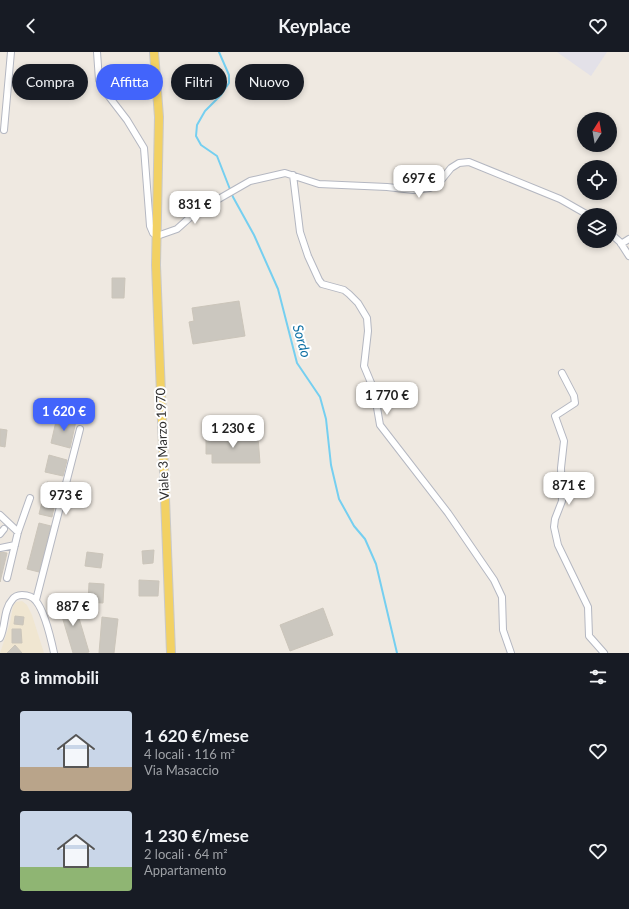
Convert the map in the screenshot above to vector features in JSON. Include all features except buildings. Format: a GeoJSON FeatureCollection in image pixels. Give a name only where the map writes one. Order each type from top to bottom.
{"type":"FeatureCollection","features":[{"type":"Feature","properties":{"kind":"main road","name":"Viale 3 Marzo 1970"},"geometry":{"type":"LineString","coordinates":[[154,52],[159,117],[157,236],[159,354],[171,653]]}},
{"type":"Feature","properties":{"kind":"street"},"geometry":{"type":"LineString","coordinates":[[4,130],[11,52]]}},
{"type":"Feature","properties":{"kind":"street"},"geometry":{"type":"LineString","coordinates":[[97,52],[99,80],[107,94],[127,120],[144,148],[150,226],[153,233],[157,236],[177,229],[196,212],[250,181],[285,174],[319,184],[387,187],[413,190],[430,188],[438,184],[451,168],[459,163],[469,162],[560,199],[577,209]]}},
{"type":"Feature","properties":{"kind":"street"},"geometry":{"type":"LineString","coordinates":[[293,176],[300,232],[308,256],[319,280],[322,284],[344,290],[358,303],[367,318],[368,331],[364,366],[374,390],[380,425],[448,513],[494,580],[502,597],[504,630],[511,653]]}},
{"type":"Feature","properties":{"kind":"street"},"geometry":{"type":"LineString","coordinates":[[621,244],[629,239]]}},
{"type":"Feature","properties":{"kind":"street"},"geometry":{"type":"LineString","coordinates":[[617,240],[629,256]]}},
{"type":"Feature","properties":{"kind":"street"},"geometry":{"type":"LineString","coordinates":[[562,373],[574,396],[575,403],[555,416],[564,441],[561,468],[562,501],[555,519],[555,535],[558,545],[588,607],[589,636],[604,653]]}},
{"type":"Feature","properties":{"kind":"street"},"geometry":{"type":"LineString","coordinates":[[54,653],[51,638],[36,600],[80,429]]}},
{"type":"Feature","properties":{"kind":"street"},"geometry":{"type":"LineString","coordinates":[[7,578],[18,532],[30,498]]}},
{"type":"Feature","properties":{"kind":"street"},"geometry":{"type":"LineString","coordinates":[[0,515],[18,532]]}},
{"type":"Feature","properties":{"kind":"street"},"geometry":{"type":"LineString","coordinates":[[0,548],[15,545]]}},
{"type":"Feature","properties":{"kind":"street"},"geometry":{"type":"LineString","coordinates":[[0,638],[4,631],[8,606],[12,599],[19,595],[27,595],[36,600]]}},
{"type":"Feature","properties":{"kind":"shaded area"},"geometry":{"type":"Polygon","coordinates":[[[557,52],[607,52],[591,76],[557,52]]]}},
{"type":"Feature","properties":{"kind":"shaded area"},"geometry":{"type":"Polygon","coordinates":[[[22,601],[27,605],[32,615],[44,653],[0,653],[10,623],[13,606],[16,602],[22,601]]]}},
{"type":"Feature","properties":{"kind":"waterway","name":"Sordo"},"geometry":{"type":"LineString","coordinates":[[219,52],[229,75],[229,83],[221,95],[205,111],[197,125],[196,136],[201,145],[217,156],[233,197],[254,235],[278,289],[297,363],[320,397],[326,419],[331,465],[339,499],[354,526],[365,539],[376,564],[397,653]]}}]}
